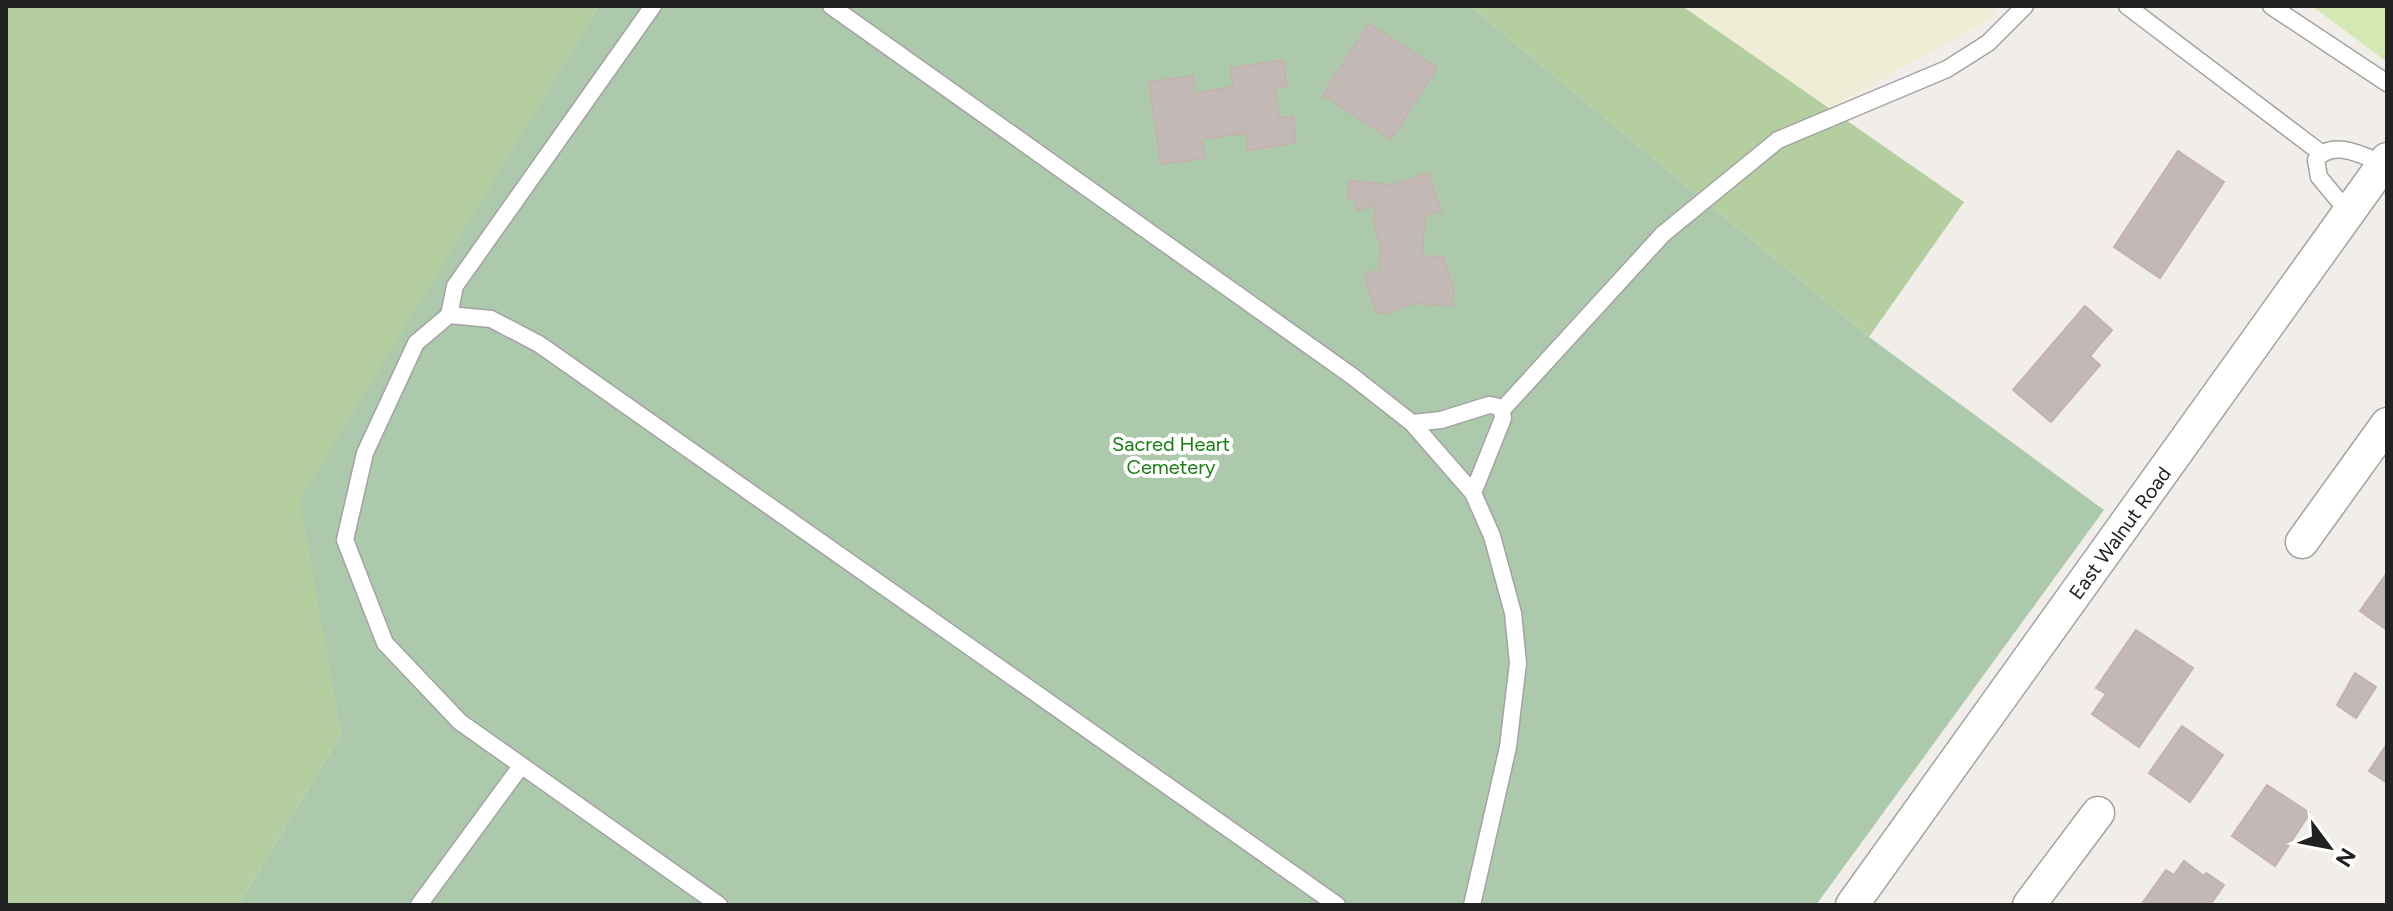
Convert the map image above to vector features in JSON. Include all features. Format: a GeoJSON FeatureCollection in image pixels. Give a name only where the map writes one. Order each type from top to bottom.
{"type":"FeatureCollection","features":[{"type":"Feature","properties":{"kind":"street","name":"East Walnut Road"},"geometry":{"type":"LineString","coordinates":[[1852,905],[2349,213],[2381,178]]}},
{"type":"Feature","properties":{"kind":"street"},"geometry":{"type":"LineString","coordinates":[[2302,542],[2387,424]]}},
{"type":"Feature","properties":{"kind":"street"},"geometry":{"type":"LineString","coordinates":[[2029,905],[2098,813]]}},
{"type":"Feature","properties":{"kind":"lane"},"geometry":{"type":"LineString","coordinates":[[653,6],[455,286],[449,315],[416,343],[365,453],[345,540],[385,643],[460,722],[719,905]]}},
{"type":"Feature","properties":{"kind":"lane"},"geometry":{"type":"LineString","coordinates":[[831,6],[1339,367],[1412,423],[1473,493],[1492,536],[1513,613],[1518,663],[1508,747],[1472,905]]}},
{"type":"Feature","properties":{"kind":"lane"},"geometry":{"type":"LineString","coordinates":[[1502,410],[1663,234],[1778,140],[1947,69],[1988,43],[2025,6]]}},
{"type":"Feature","properties":{"kind":"lane"},"geometry":{"type":"LineString","coordinates":[[2127,6],[2321,153]]}},
{"type":"Feature","properties":{"kind":"lane"},"geometry":{"type":"LineString","coordinates":[[2271,6],[2387,83]]}},
{"type":"Feature","properties":{"kind":"lane"},"geometry":{"type":"LineString","coordinates":[[2349,213],[2319,177],[2316,160],[2321,153],[2332,149],[2349,151],[2381,178]]}},
{"type":"Feature","properties":{"kind":"lane"},"geometry":{"type":"LineString","coordinates":[[449,315],[491,319],[539,344],[1337,905]]}},
{"type":"Feature","properties":{"kind":"lane"},"geometry":{"type":"LineString","coordinates":[[1412,423],[1441,420],[1489,405],[1502,410],[1503,418],[1473,493]]}},
{"type":"Feature","properties":{"kind":"lane"},"geometry":{"type":"LineString","coordinates":[[419,905],[521,766]]}},
{"type":"Feature","properties":{"kind":"shaded area"},"geometry":{"type":"Polygon","coordinates":[[[1682,6],[1998,6],[1991,19],[1828,109],[1682,6]]]}},
{"type":"Feature","properties":{"kind":"green space"},"geometry":{"type":"Polygon","coordinates":[[[6,6],[599,6],[301,500],[341,735],[238,905],[6,905],[6,6]]]}},
{"type":"Feature","properties":{"kind":"green space","name":"Sacred Heart Cemetery"},"geometry":{"type":"Polygon","coordinates":[[[599,6],[1470,6],[1869,337],[2104,510],[1816,905],[238,905],[341,735],[300,500],[599,6]]]}},
{"type":"Feature","properties":{"kind":"green space"},"geometry":{"type":"Polygon","coordinates":[[[1470,6],[1682,6],[1964,202],[1869,337],[1470,6]]]}},
{"type":"Feature","properties":{"kind":"green space"},"geometry":{"type":"Polygon","coordinates":[[[2312,6],[2387,6],[2387,62],[2312,6]]]}},
{"type":"Feature","properties":{"kind":"building"},"geometry":{"type":"Polygon","coordinates":[[[1369,24],[1437,68],[1391,139],[1323,95],[1369,24]]]}},
{"type":"Feature","properties":{"kind":"building"},"geometry":{"type":"Polygon","coordinates":[[[1283,60],[1287,86],[1275,88],[1279,118],[1293,116],[1296,143],[1248,150],[1246,133],[1202,139],[1205,158],[1161,164],[1149,82],[1193,76],[1195,93],[1233,87],[1231,68],[1283,60]]]}},
{"type":"Feature","properties":{"kind":"building"},"geometry":{"type":"Polygon","coordinates":[[[2178,151],[2224,182],[2160,278],[2114,247],[2178,151]]]}},
{"type":"Feature","properties":{"kind":"building"},"geometry":{"type":"Polygon","coordinates":[[[1428,173],[1441,211],[1425,217],[1422,256],[1443,257],[1454,290],[1452,306],[1414,303],[1385,313],[1376,312],[1364,275],[1379,270],[1381,247],[1374,224],[1375,204],[1358,210],[1355,200],[1348,199],[1349,181],[1394,185],[1428,173]]]}},
{"type":"Feature","properties":{"kind":"building"},"geometry":{"type":"Polygon","coordinates":[[[2085,306],[2112,330],[2090,356],[2100,365],[2051,422],[2013,390],[2085,306]]]}},
{"type":"Feature","properties":{"kind":"building"},"geometry":{"type":"Polygon","coordinates":[[[2387,573],[2387,630],[2360,611],[2387,573]]]}},
{"type":"Feature","properties":{"kind":"building"},"geometry":{"type":"Polygon","coordinates":[[[2136,630],[2193,668],[2139,747],[2092,714],[2106,694],[2096,688],[2136,630]]]}},
{"type":"Feature","properties":{"kind":"building"},"geometry":{"type":"Polygon","coordinates":[[[2355,673],[2376,687],[2356,718],[2337,705],[2355,673]]]}},
{"type":"Feature","properties":{"kind":"building"},"geometry":{"type":"Polygon","coordinates":[[[2182,726],[2223,755],[2190,802],[2149,773],[2182,726]]]}},
{"type":"Feature","properties":{"kind":"building"},"geometry":{"type":"Polygon","coordinates":[[[2387,744],[2387,783],[2369,771],[2387,744]]]}},
{"type":"Feature","properties":{"kind":"building"},"geometry":{"type":"Polygon","coordinates":[[[2267,785],[2310,813],[2275,866],[2232,836],[2267,785]]]}},
{"type":"Feature","properties":{"kind":"building"},"geometry":{"type":"Polygon","coordinates":[[[2184,861],[2204,876],[2206,873],[2224,885],[2210,905],[2141,905],[2166,870],[2174,875],[2184,861]]]}}]}
